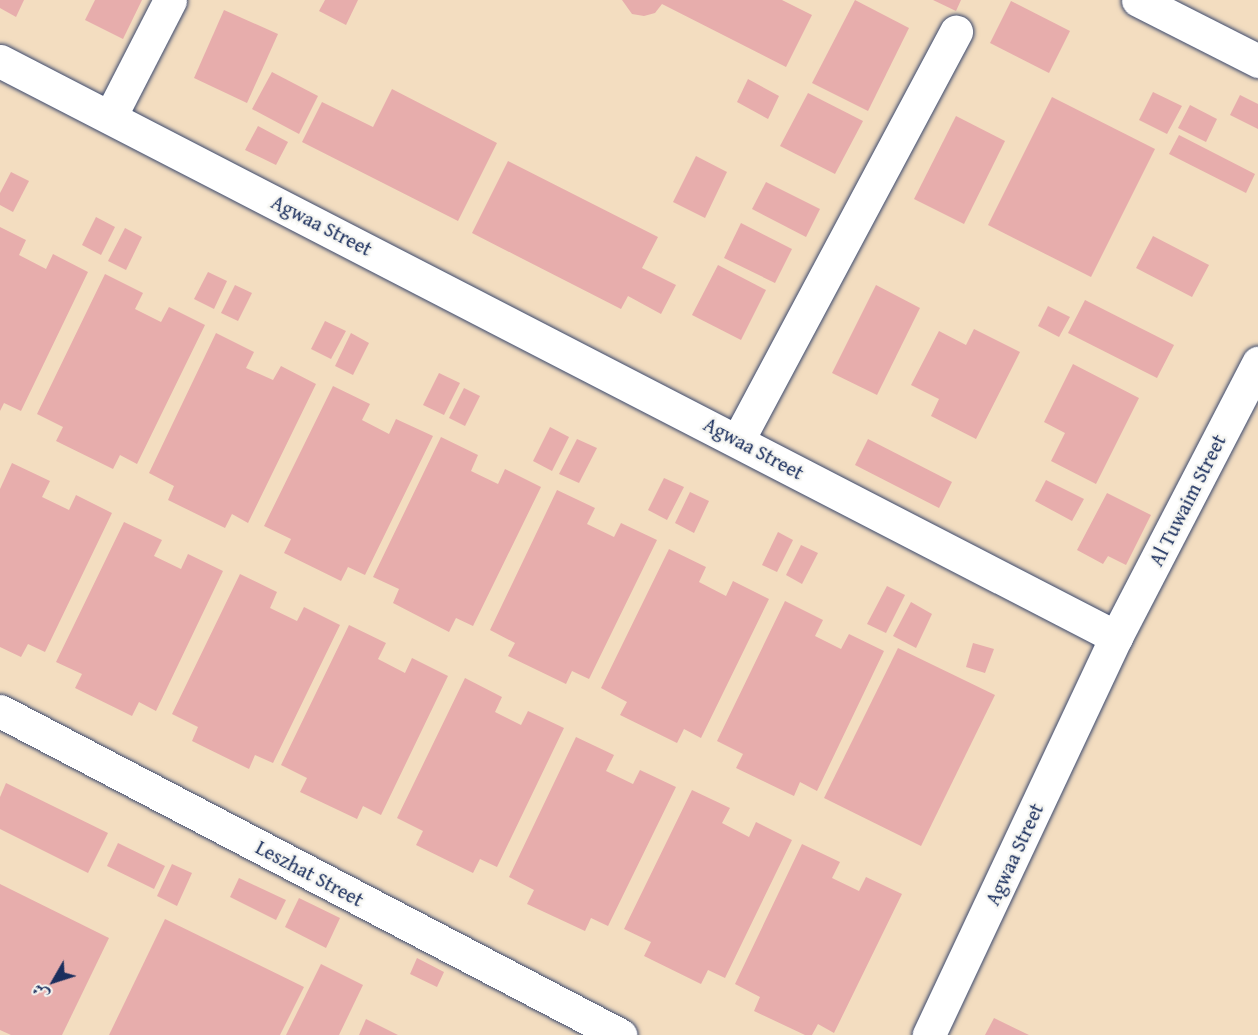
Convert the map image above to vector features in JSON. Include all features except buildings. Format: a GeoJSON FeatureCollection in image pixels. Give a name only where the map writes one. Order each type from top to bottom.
{"type":"FeatureCollection","features":[{"type":"Feature","properties":{"kind":"street"},"geometry":{"type":"LineString","coordinates":[[111,115],[171,0]]}},
{"type":"Feature","properties":{"kind":"street"},"geometry":{"type":"LineString","coordinates":[[1138,0],[1258,61]]}},
{"type":"Feature","properties":{"kind":"street"},"geometry":{"type":"LineString","coordinates":[[738,440],[956,32]]}},
{"type":"Feature","properties":{"kind":"street","name":"Agwaa Street"},"geometry":{"type":"LineString","coordinates":[[0,61],[111,115],[1116,638],[929,1035]]}},
{"type":"Feature","properties":{"kind":"street","name":"Al Tuwaim Street"},"geometry":{"type":"LineString","coordinates":[[1116,638],[1258,363]]}},
{"type":"Feature","properties":{"kind":"street","name":"Leszhat Street"},"geometry":{"type":"LineString","coordinates":[[0,711],[621,1035]]}}]}
